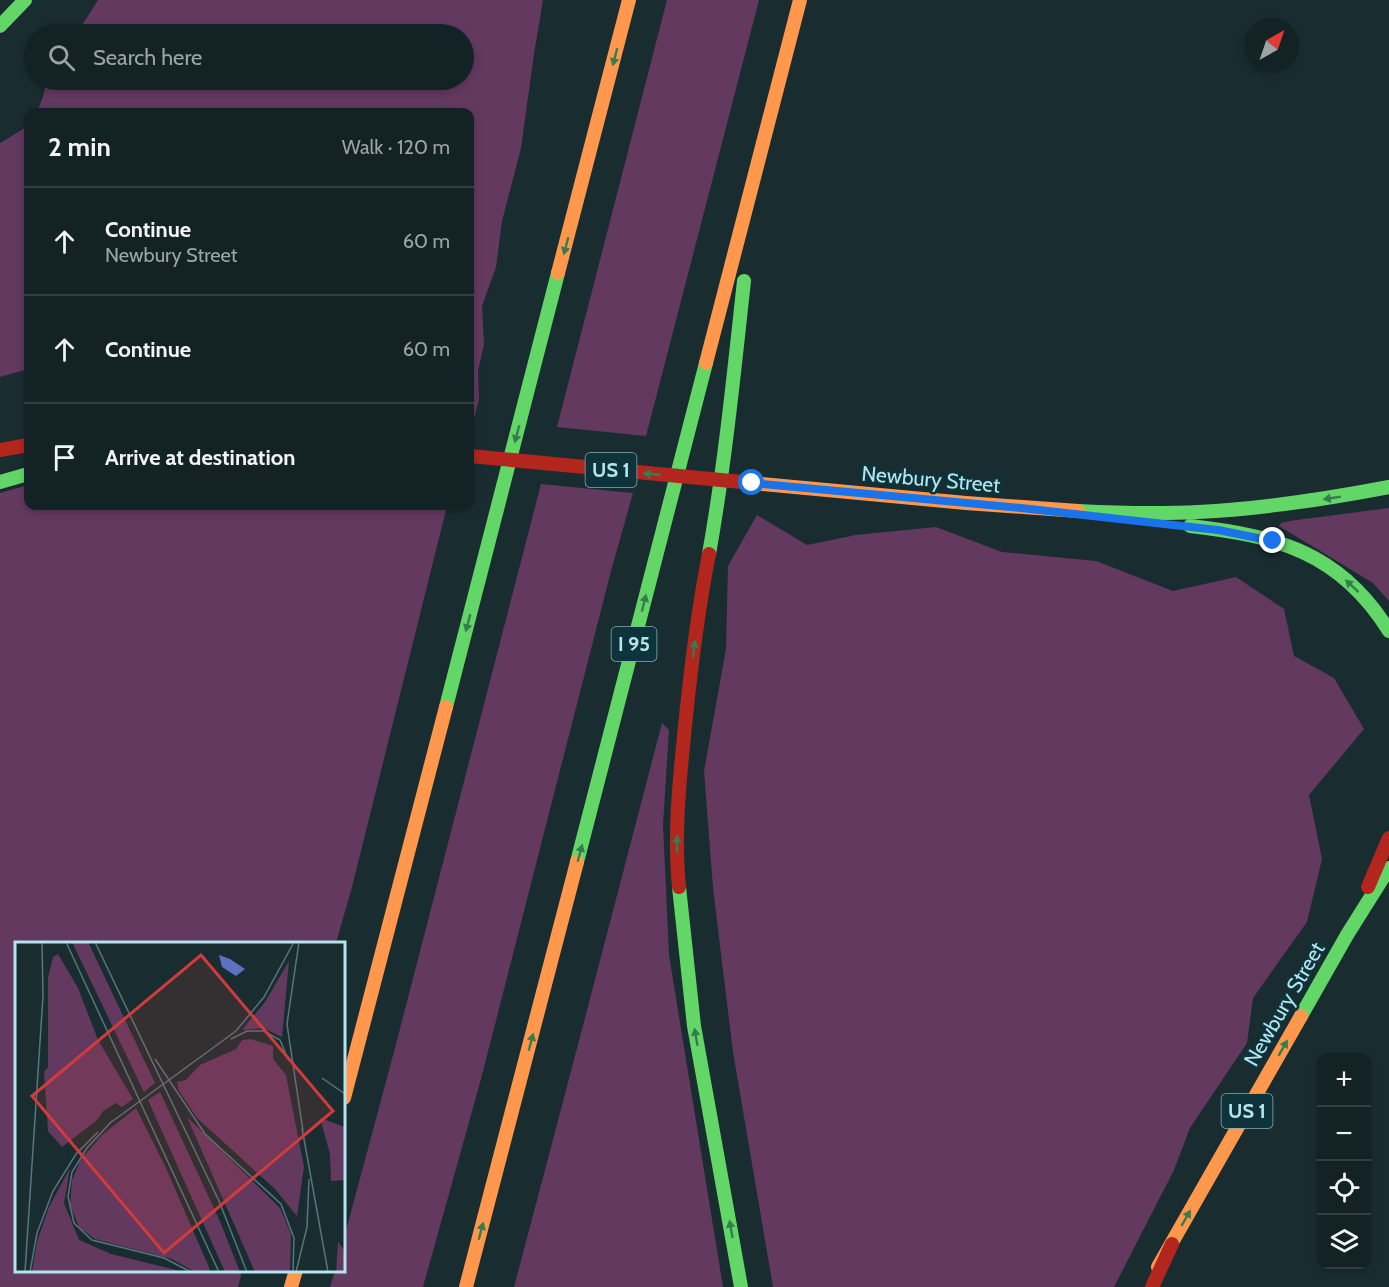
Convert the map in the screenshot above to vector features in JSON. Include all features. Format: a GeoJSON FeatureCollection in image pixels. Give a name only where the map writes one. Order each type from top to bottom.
{"type":"FeatureCollection","features":[{"type":"Feature","properties":{"kind":"main road"},"geometry":{"type":"LineString","coordinates":[[0,26],[25,0]]}},
{"type":"Feature","properties":{"kind":"main road"},"geometry":{"type":"LineString","coordinates":[[345,1094],[629,0]]}},
{"type":"Feature","properties":{"kind":"main road","name":"I 95"},"geometry":{"type":"LineString","coordinates":[[466,1287],[800,0]]}},
{"type":"Feature","properties":{"kind":"main road"},"geometry":{"type":"LineString","coordinates":[[741,1287],[694,1026],[678,877],[678,801],[696,628],[724,458],[758,159]]}},
{"type":"Feature","properties":{"kind":"main road"},"geometry":{"type":"LineString","coordinates":[[0,450],[24,446]]}},
{"type":"Feature","properties":{"kind":"main road","name":"Newbury Street"},"geometry":{"type":"LineString","coordinates":[[474,456],[1021,508],[1137,513],[1196,512],[1299,503],[1389,487]]}},
{"type":"Feature","properties":{"kind":"main road"},"geometry":{"type":"LineString","coordinates":[[0,482],[24,475]]}},
{"type":"Feature","properties":{"kind":"main road"},"geometry":{"type":"LineString","coordinates":[[1021,508],[1218,530],[1273,541],[1298,550],[1323,563],[1345,579],[1366,598],[1389,631]]}},
{"type":"Feature","properties":{"kind":"main road"},"geometry":{"type":"LineString","coordinates":[[1347,935],[1389,838]]}},
{"type":"Feature","properties":{"kind":"main road","name":"Newbury Street"},"geometry":{"type":"LineString","coordinates":[[1147,1287],[1347,935],[1389,868]]}},
{"type":"Feature","properties":{"kind":"main road"},"geometry":{"type":"LineString","coordinates":[[1152,1287],[1172,1244]]}},
{"type":"Feature","properties":{"kind":"main road"},"geometry":{"type":"LineString","coordinates":[[291,1287],[295,1272]]}},
{"type":"Feature","properties":{"kind":"shaded area"},"geometry":{"type":"Polygon","coordinates":[[[98,0],[543,0],[521,148],[502,221],[496,267],[482,306],[484,344],[478,371],[479,399],[474,419],[474,108],[39,108],[45,90],[474,90],[474,24],[83,24],[98,0]]]}},
{"type":"Feature","properties":{"kind":"shaded area"},"geometry":{"type":"Polygon","coordinates":[[[667,0],[759,0],[646,436],[557,427],[667,0]]]}},
{"type":"Feature","properties":{"kind":"shaded area"},"geometry":{"type":"Polygon","coordinates":[[[24,128],[24,370],[0,377],[0,143],[24,128]]]}},
{"type":"Feature","properties":{"kind":"shaded area"},"geometry":{"type":"Polygon","coordinates":[[[541,484],[633,493],[481,1079],[423,1287],[330,1287],[335,1272],[345,1272],[345,1234],[541,484]]]}},
{"type":"Feature","properties":{"kind":"shaded area"},"geometry":{"type":"Polygon","coordinates":[[[24,486],[24,510],[446,510],[336,942],[15,942],[15,1272],[242,1272],[238,1287],[0,1287],[0,493],[24,486]]]}},
{"type":"Feature","properties":{"kind":"shaded area"},"geometry":{"type":"Polygon","coordinates":[[[1389,508],[1389,601],[1373,583],[1279,526],[1289,521],[1389,508]]]}},
{"type":"Feature","properties":{"kind":"shaded area"},"geometry":{"type":"Polygon","coordinates":[[[757,515],[807,545],[856,535],[936,527],[1002,552],[1096,561],[1173,591],[1236,577],[1284,609],[1294,656],[1334,678],[1364,729],[1309,795],[1322,859],[1307,922],[1253,998],[1247,1043],[1190,1128],[1174,1170],[1114,1287],[773,1287],[733,1052],[713,888],[704,771],[726,649],[728,566],[757,515]]]}},
{"type":"Feature","properties":{"kind":"shaded area"},"geometry":{"type":"Polygon","coordinates":[[[662,723],[669,730],[663,825],[669,955],[723,1287],[514,1287],[570,1076],[662,723]]]}},
{"type":"Feature","properties":{"kind":"traffic: fast"},"geometry":{"type":"LineString","coordinates":[[0,26],[25,0]]}},
{"type":"Feature","properties":{"kind":"traffic: fast"},"geometry":{"type":"LineString","coordinates":[[446,707],[558,273]]}},
{"type":"Feature","properties":{"kind":"traffic: fast"},"geometry":{"type":"LineString","coordinates":[[709,554],[733,384],[744,281]]}},
{"type":"Feature","properties":{"kind":"traffic: fast"},"geometry":{"type":"LineString","coordinates":[[577,862],[706,363]]}},
{"type":"Feature","properties":{"kind":"traffic: fast"},"geometry":{"type":"LineString","coordinates":[[0,482],[24,475]]}},
{"type":"Feature","properties":{"kind":"traffic: fast"},"geometry":{"type":"LineString","coordinates":[[1078,511],[1123,513],[1222,511],[1294,503],[1389,487]]}},
{"type":"Feature","properties":{"kind":"traffic: fast"},"geometry":{"type":"LineString","coordinates":[[1190,526],[1251,536],[1304,553],[1327,566],[1349,583],[1370,604],[1389,631]]}},
{"type":"Feature","properties":{"kind":"traffic: fast"},"geometry":{"type":"LineString","coordinates":[[1301,1016],[1347,935],[1389,868]]}},
{"type":"Feature","properties":{"kind":"traffic: fast"},"geometry":{"type":"LineString","coordinates":[[679,887],[694,1026],[741,1287]]}},
{"type":"Feature","properties":{"kind":"traffic: slow"},"geometry":{"type":"LineString","coordinates":[[558,273],[629,0]]}},
{"type":"Feature","properties":{"kind":"traffic: slow"},"geometry":{"type":"LineString","coordinates":[[706,363],[800,0]]}},
{"type":"Feature","properties":{"kind":"traffic: slow"},"geometry":{"type":"LineString","coordinates":[[752,483],[1078,511]]}},
{"type":"Feature","properties":{"kind":"traffic: slow"},"geometry":{"type":"LineString","coordinates":[[345,1094],[446,707]]}},
{"type":"Feature","properties":{"kind":"traffic: slow"},"geometry":{"type":"LineString","coordinates":[[466,1287],[577,862]]}},
{"type":"Feature","properties":{"kind":"traffic: slow"},"geometry":{"type":"LineString","coordinates":[[1158,1267],[1301,1016]]}},
{"type":"Feature","properties":{"kind":"traffic: slow"},"geometry":{"type":"LineString","coordinates":[[291,1287],[295,1272]]}},
{"type":"Feature","properties":{"kind":"traffic: jam"},"geometry":{"type":"LineString","coordinates":[[0,450],[24,446]]}},
{"type":"Feature","properties":{"kind":"traffic: jam"},"geometry":{"type":"LineString","coordinates":[[474,456],[752,483]]}},
{"type":"Feature","properties":{"kind":"traffic: jam"},"geometry":{"type":"LineString","coordinates":[[679,887],[677,830],[680,774],[694,645],[709,554]]}},
{"type":"Feature","properties":{"kind":"traffic: jam"},"geometry":{"type":"LineString","coordinates":[[1368,887],[1389,838]]}},
{"type":"Feature","properties":{"kind":"traffic: jam"},"geometry":{"type":"LineString","coordinates":[[1152,1287],[1172,1244]]}},
{"type":"Feature","properties":{"kind":"route"},"geometry":{"type":"LineString","coordinates":[[752,483],[1021,508],[1218,530],[1273,541]]}}]}
